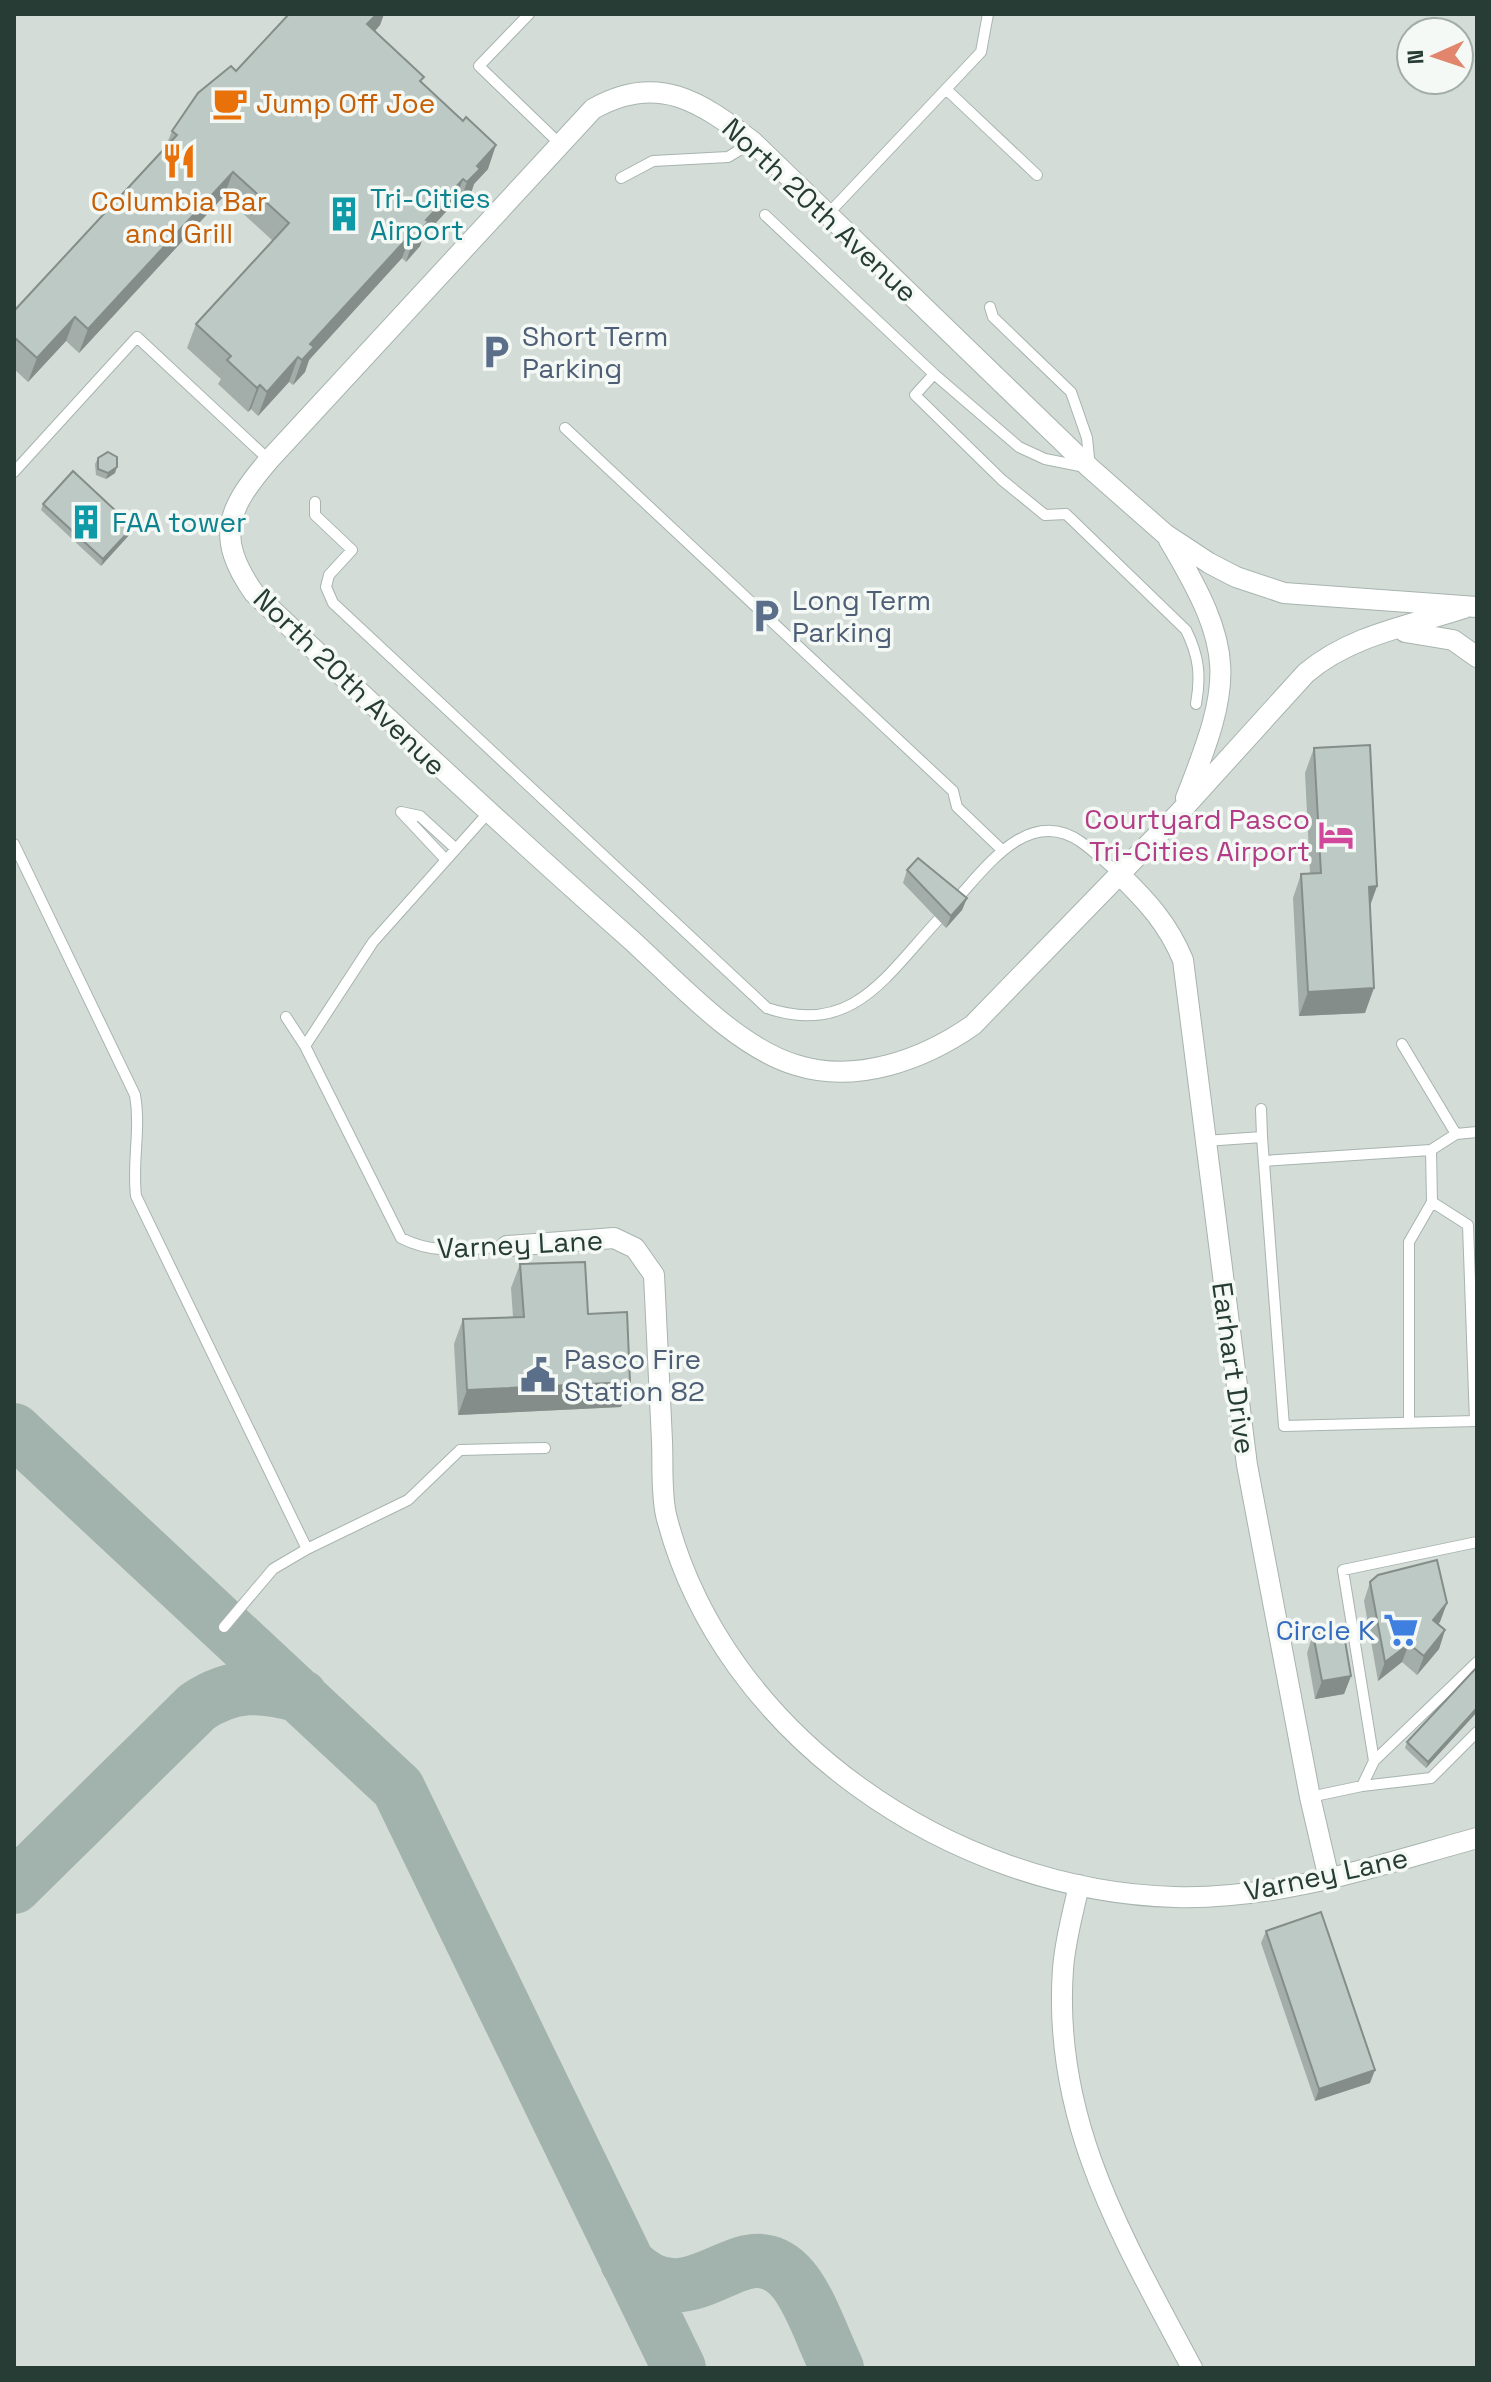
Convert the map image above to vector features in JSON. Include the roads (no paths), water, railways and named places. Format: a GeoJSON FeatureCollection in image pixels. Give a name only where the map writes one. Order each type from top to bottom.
{"type":"FeatureCollection","features":[{"type":"Feature","properties":{"kind":"street","name":"North 20th Avenue"},"geometry":{"type":"LineString","coordinates":[[654,92],[673,93],[717,114],[753,142],[1090,468],[1165,534],[1222,571],[1284,593],[1471,608],[1352,642],[1315,665],[1180,812],[973,1025],[946,1044],[877,1069],[796,1066],[733,1030],[488,813],[254,593],[242,577],[231,542],[238,498],[269,460],[593,109],[605,102],[654,92]]}},
{"type":"Feature","properties":{"kind":"street"},"geometry":{"type":"LineString","coordinates":[[1165,534],[1207,606],[1216,633],[1221,665],[1217,711],[1210,737],[1180,812]]}},
{"type":"Feature","properties":{"kind":"street"},"geometry":{"type":"LineString","coordinates":[[1393,631],[1453,640],[1477,657]]}},
{"type":"Feature","properties":{"kind":"street","name":"Earhart Drive"},"geometry":{"type":"LineString","coordinates":[[1119,874],[1156,910],[1172,932],[1183,960],[1247,1465],[1310,1797],[1329,1879]]}},
{"type":"Feature","properties":{"kind":"street","name":"Varney Lane"},"geometry":{"type":"LineString","coordinates":[[507,1246],[614,1238],[635,1248],[654,1275],[665,1512],[684,1573],[735,1660],[764,1699],[847,1778],[898,1816],[1003,1865],[1079,1885],[1176,1897],[1241,1894],[1329,1879],[1477,1838]]}},
{"type":"Feature","properties":{"kind":"street"},"geometry":{"type":"LineString","coordinates":[[1079,1885],[1063,1970],[1064,2052],[1071,2093],[1097,2184],[1192,2368]]}},
{"type":"Feature","properties":{"kind":"lane"},"geometry":{"type":"LineString","coordinates":[[529,14],[479,66],[560,144]]}},
{"type":"Feature","properties":{"kind":"lane"},"geometry":{"type":"LineString","coordinates":[[828,214],[948,91],[981,52],[988,14]]}},
{"type":"Feature","properties":{"kind":"lane"},"geometry":{"type":"LineString","coordinates":[[948,91],[1037,175]]}},
{"type":"Feature","properties":{"kind":"lane"},"geometry":{"type":"LineString","coordinates":[[621,178],[653,161],[728,157],[753,142]]}},
{"type":"Feature","properties":{"kind":"lane"},"geometry":{"type":"LineString","coordinates":[[765,215],[934,374],[1019,447],[1045,459],[1090,468],[1087,438],[1071,392],[993,317],[990,307]]}},
{"type":"Feature","properties":{"kind":"lane"},"geometry":{"type":"LineString","coordinates":[[14,472],[137,337],[269,460]]}},
{"type":"Feature","properties":{"kind":"lane"},"geometry":{"type":"LineString","coordinates":[[934,374],[915,395],[1002,480],[1045,515],[1066,514],[1186,630],[1195,649],[1200,678],[1196,704]]}},
{"type":"Feature","properties":{"kind":"lane"},"geometry":{"type":"LineString","coordinates":[[565,428],[953,791],[957,807],[1002,850]]}},
{"type":"Feature","properties":{"kind":"lane"},"geometry":{"type":"LineString","coordinates":[[315,502],[312,508],[315,515],[352,550],[329,575],[327,597],[758,1001],[790,1016],[807,1018],[853,1006],[870,993],[938,920]]}},
{"type":"Feature","properties":{"kind":"lane"},"geometry":{"type":"LineString","coordinates":[[446,860],[401,812],[420,816],[456,849]]}},
{"type":"Feature","properties":{"kind":"lane"},"geometry":{"type":"LineString","coordinates":[[305,1046],[373,942],[488,813]]}},
{"type":"Feature","properties":{"kind":"lane"},"geometry":{"type":"LineString","coordinates":[[954,902],[1002,850],[1030,834],[1061,832],[1079,840],[1119,874]]}},
{"type":"Feature","properties":{"kind":"lane"},"geometry":{"type":"LineString","coordinates":[[14,844],[135,1095],[139,1118],[132,1167],[136,1196],[307,1549]]}},
{"type":"Feature","properties":{"kind":"lane","name":"Varney Lane"},"geometry":{"type":"LineString","coordinates":[[286,1017],[305,1046],[401,1238],[421,1248],[451,1251],[507,1246]]}},
{"type":"Feature","properties":{"kind":"lane"},"geometry":{"type":"LineString","coordinates":[[1402,1044],[1456,1134]]}},
{"type":"Feature","properties":{"kind":"lane"},"geometry":{"type":"LineString","coordinates":[[1261,1109],[1284,1426],[1475,1421],[1468,1225],[1432,1202]]}},
{"type":"Feature","properties":{"kind":"lane"},"geometry":{"type":"LineString","coordinates":[[1264,1161],[1431,1150],[1456,1134],[1477,1132]]}},
{"type":"Feature","properties":{"kind":"lane"},"geometry":{"type":"LineString","coordinates":[[1205,1141],[1262,1137]]}},
{"type":"Feature","properties":{"kind":"lane"},"geometry":{"type":"LineString","coordinates":[[1409,1423],[1409,1242],[1432,1202],[1431,1150]]}},
{"type":"Feature","properties":{"kind":"lane"},"geometry":{"type":"LineString","coordinates":[[224,1627],[273,1569],[408,1500],[460,1450],[545,1448]]}},
{"type":"Feature","properties":{"kind":"lane"},"geometry":{"type":"LineString","coordinates":[[1374,1761],[1343,1570],[1477,1542]]}},
{"type":"Feature","properties":{"kind":"lane"},"geometry":{"type":"LineString","coordinates":[[1362,1786],[1374,1761],[1477,1662]]}},
{"type":"Feature","properties":{"kind":"lane"},"geometry":{"type":"LineString","coordinates":[[1310,1797],[1362,1786],[1431,1778],[1477,1732]]}},
{"type":"Feature","properties":{"kind":"place","name":"Jump Off Joe"},"geometry":{"type":"Point","coordinates":[230,103]}},
{"type":"Feature","properties":{"kind":"place","name":"Columbia Bar and Grill"},"geometry":{"type":"Point","coordinates":[179,161]}},
{"type":"Feature","properties":{"kind":"place","name":"Tri-Cities Airport"},"geometry":{"type":"Point","coordinates":[344,214]}},
{"type":"Feature","properties":{"kind":"place","name":"Short Term Parking"},"geometry":{"type":"Point","coordinates":[496,352]}},
{"type":"Feature","properties":{"kind":"place","name":"FAA tower"},"geometry":{"type":"Point","coordinates":[86,522]}},
{"type":"Feature","properties":{"kind":"place","name":"Long Term Parking"},"geometry":{"type":"Point","coordinates":[766,616]}},
{"type":"Feature","properties":{"kind":"place","name":"Courtyard Pasco Tri-Cities Airport"},"geometry":{"type":"Point","coordinates":[1336,835]}},
{"type":"Feature","properties":{"kind":"place","name":"Pasco Fire Station 82"},"geometry":{"type":"Point","coordinates":[538,1375]}},
{"type":"Feature","properties":{"kind":"place","name":"Circle K"},"geometry":{"type":"Point","coordinates":[1401,1630]}}]}
